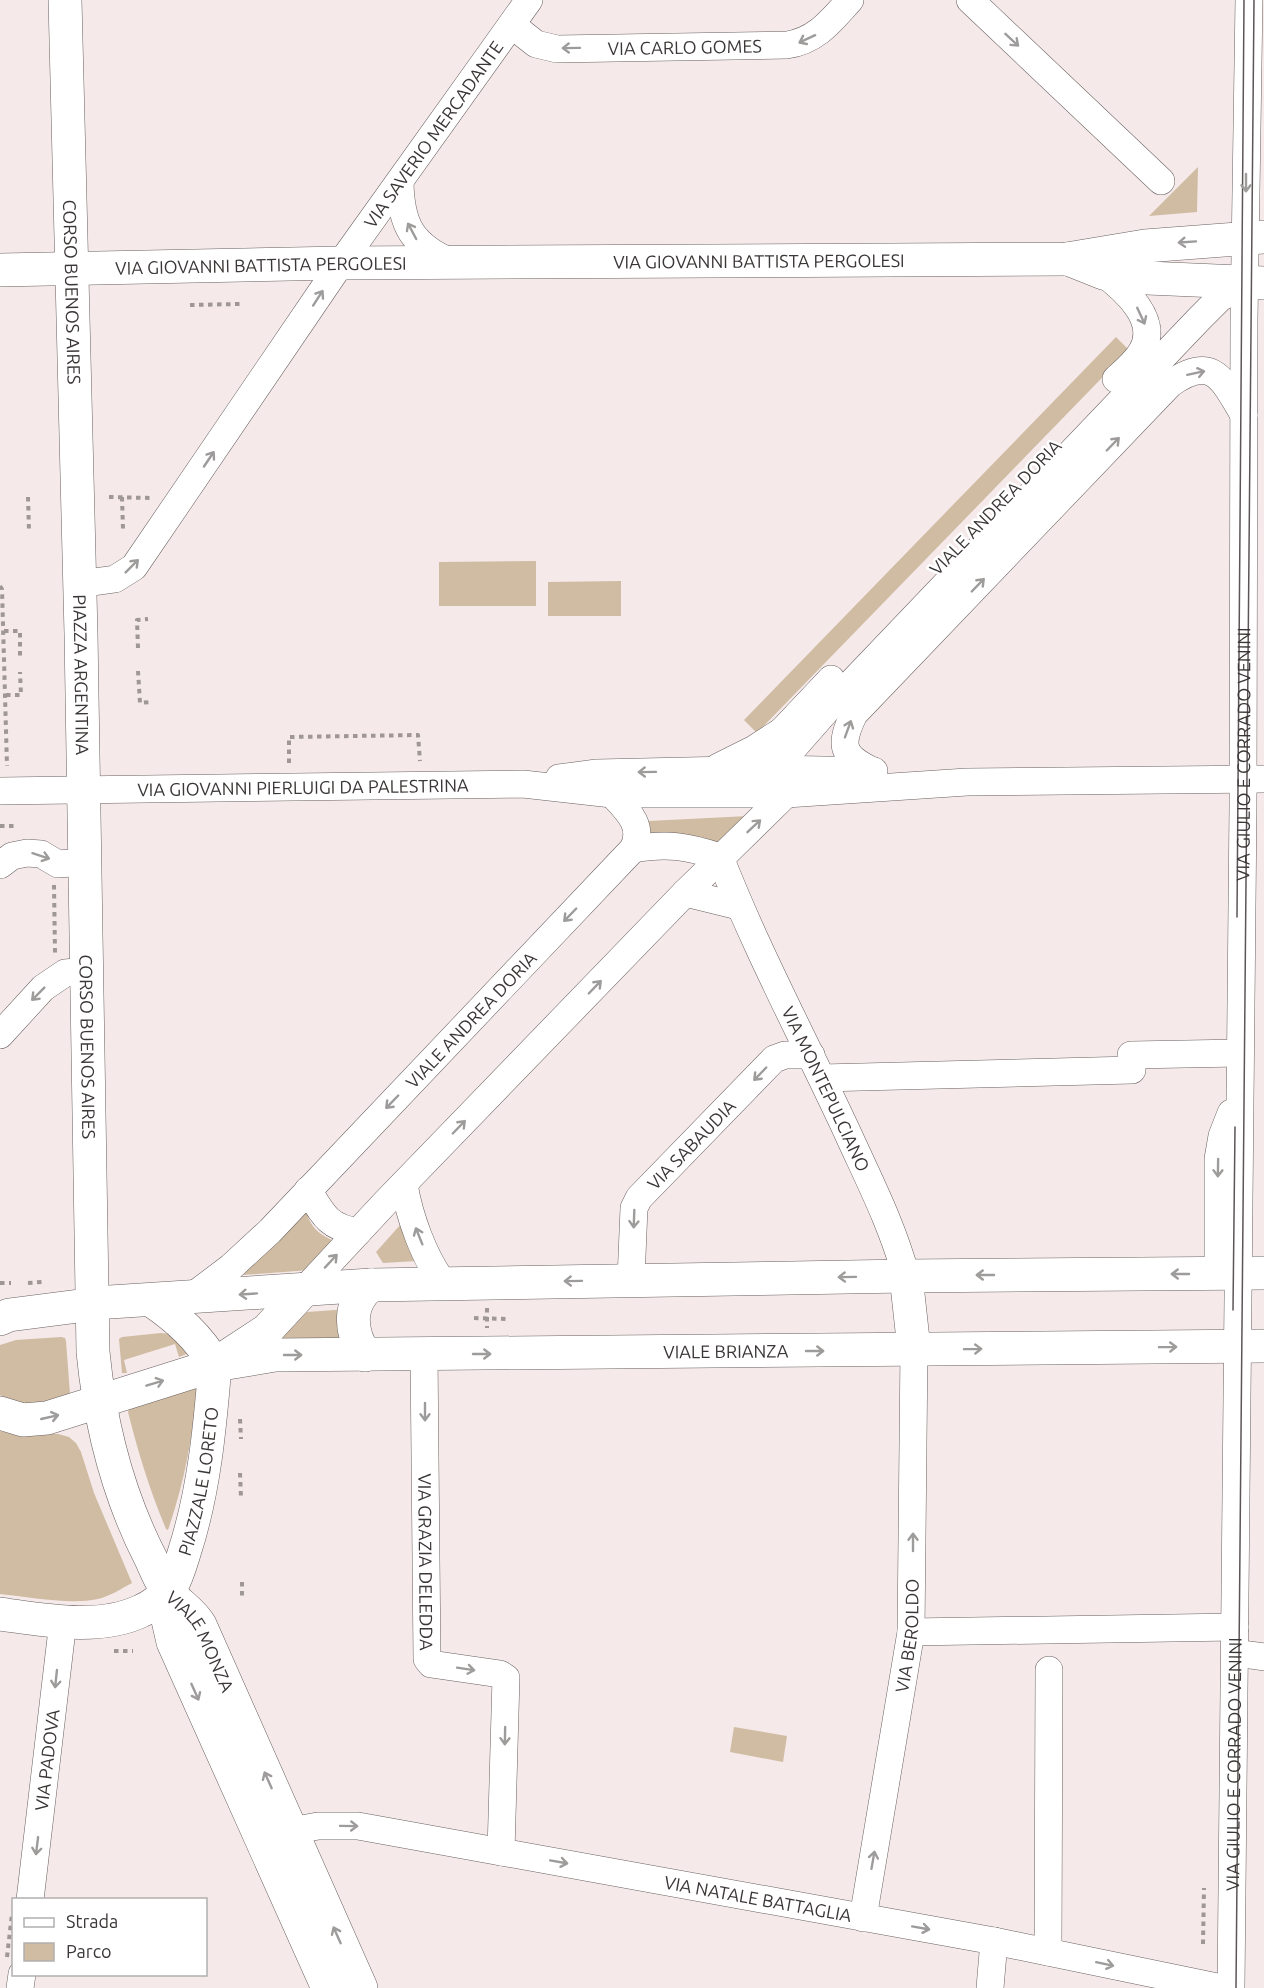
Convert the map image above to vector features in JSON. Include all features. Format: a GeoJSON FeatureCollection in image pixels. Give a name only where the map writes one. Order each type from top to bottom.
{"type":"FeatureCollection","features":[{"type":"Feature","properties":{"kind":"main road","name":"CORSO BUENOS AIRES"},"geometry":{"type":"LineString","coordinates":[[65,0],[79,584]]}},
{"type":"Feature","properties":{"kind":"main road"},"geometry":{"type":"LineString","coordinates":[[1102,262],[1145,246],[1259,235]]}},
{"type":"Feature","properties":{"kind":"main road","name":"VIA GIOVANNI BATTISTA PERGOLESI"},"geometry":{"type":"LineString","coordinates":[[0,270],[451,262],[1067,259],[1102,262]]}},
{"type":"Feature","properties":{"kind":"main road"},"geometry":{"type":"LineString","coordinates":[[1102,262],[1136,277],[1258,280]]}},
{"type":"Feature","properties":{"kind":"main road","name":"PIAZZA ARGENTINA"},"geometry":{"type":"LineString","coordinates":[[79,584],[83,790]]}},
{"type":"Feature","properties":{"kind":"main road","name":"CORSO BUENOS AIRES"},"geometry":{"type":"LineString","coordinates":[[83,790],[93,1304]]}},
{"type":"Feature","properties":{"kind":"main road"},"geometry":{"type":"LineString","coordinates":[[3,1316],[93,1304],[370,1285],[906,1276],[1251,1274]]}},
{"type":"Feature","properties":{"kind":"main road"},"geometry":{"type":"LineString","coordinates":[[906,1276],[915,1349]]}},
{"type":"Feature","properties":{"kind":"main road"},"geometry":{"type":"LineString","coordinates":[[365,1355],[358,1344],[352,1321],[358,1299],[370,1285]]}},
{"type":"Feature","properties":{"kind":"main road"},"geometry":{"type":"LineString","coordinates":[[0,1413],[11,1418],[30,1421],[67,1413],[215,1365],[267,1330],[305,1289]]}},
{"type":"Feature","properties":{"kind":"main road"},"geometry":{"type":"LineString","coordinates":[[151,1300],[186,1326],[215,1365]]}},
{"type":"Feature","properties":{"kind":"main road","name":"PIAZZALE LORETO"},"geometry":{"type":"LineString","coordinates":[[93,1304],[93,1352],[107,1439],[122,1489],[144,1546],[167,1592]]}},
{"type":"Feature","properties":{"kind":"main road","name":"VIALE BRIANZA"},"geometry":{"type":"LineString","coordinates":[[215,1365],[269,1356],[1251,1346]]}},
{"type":"Feature","properties":{"kind":"main road","name":"PIAZZALE LORETO"},"geometry":{"type":"LineString","coordinates":[[0,1614],[63,1621],[101,1621],[130,1616],[146,1609],[167,1592],[181,1563],[197,1509],[215,1365]]}},
{"type":"Feature","properties":{"kind":"main road","name":"VIALE MONZA"},"geometry":{"type":"LineString","coordinates":[[167,1592],[168,1620],[172,1638],[291,1831],[361,1988]]}},
{"type":"Feature","properties":{"kind":"main road","name":"VIALE MONZA"},"geometry":{"type":"LineString","coordinates":[[167,1592],[189,1611],[200,1625],[231,1736],[328,1988]]}},
{"type":"Feature","properties":{"kind":"main road"},"geometry":{"type":"LineString","coordinates":[[130,1616],[146,1620],[161,1628],[172,1638]]}},
{"type":"Feature","properties":{"kind":"street","name":"VIA SAVERIO MERCADANTE"},"geometry":{"type":"LineString","coordinates":[[164,503],[400,183],[529,0]]}},
{"type":"Feature","properties":{"kind":"street","name":"VIA CARLO GOMES"},"geometry":{"type":"LineString","coordinates":[[512,25],[536,44],[557,49],[787,45],[801,43],[815,35],[850,0]]}},
{"type":"Feature","properties":{"kind":"street"},"geometry":{"type":"LineString","coordinates":[[970,0],[1161,181]]}},
{"type":"Feature","properties":{"kind":"street","name":"VIA GIULIO E CORRADO VENINI"},"geometry":{"type":"LineString","coordinates":[[1249,0],[1251,132],[1259,235],[1258,280],[1244,415],[1254,604],[1253,779],[1239,1092],[1222,1136],[1218,1159],[1218,1257],[1251,1274]]}},
{"type":"Feature","properties":{"kind":"street","name":"VIA GIOVANNI BATTISTA PERGOLESI"},"geometry":{"type":"LineString","coordinates":[[400,183],[404,214],[418,242],[430,253],[451,262]]}},
{"type":"Feature","properties":{"kind":"street","name":"VIALE ANDREA DORIA"},"geometry":{"type":"LineString","coordinates":[[781,732],[1140,355],[1146,338],[1144,319],[1130,296],[1102,262]]}},
{"type":"Feature","properties":{"kind":"street"},"geometry":{"type":"LineString","coordinates":[[1229,390],[1230,326],[1234,309],[1258,280]]}},
{"type":"Feature","properties":{"kind":"street","name":"VIALE ANDREA DORIA"},"geometry":{"type":"LineString","coordinates":[[771,769],[789,753],[839,696],[1199,319],[1220,298],[1258,280]]}},
{"type":"Feature","properties":{"kind":"street"},"geometry":{"type":"LineString","coordinates":[[873,771],[857,764],[849,756],[843,743],[845,731],[854,714],[1160,394],[1181,377],[1195,371],[1205,370],[1219,376],[1244,415]]}},
{"type":"Feature","properties":{"kind":"street","name":"PIAZZA ARGENTINA"},"geometry":{"type":"LineString","coordinates":[[79,584],[116,579],[134,567],[164,503]]}},
{"type":"Feature","properties":{"kind":"street","name":"VIALE ANDREA DORIA"},"geometry":{"type":"LineString","coordinates":[[705,771],[733,760],[839,696]]}},
{"type":"Feature","properties":{"kind":"street","name":"VIA GIOVANNI PIERLUIGI DA PALESTRINA"},"geometry":{"type":"LineString","coordinates":[[727,794],[771,769]]}},
{"type":"Feature","properties":{"kind":"street","name":"VIA GIOVANNI PIERLUIGI DA PALESTRINA"},"geometry":{"type":"LineString","coordinates":[[523,784],[597,773],[771,769],[873,771],[967,782]]}},
{"type":"Feature","properties":{"kind":"street","name":"VIA GIOVANNI PIERLUIGI DA PALESTRINA"},"geometry":{"type":"LineString","coordinates":[[4,778],[83,790],[523,784],[612,794],[786,794],[967,782],[1253,779]]}},
{"type":"Feature","properties":{"kind":"street"},"geometry":{"type":"LineString","coordinates":[[612,794],[635,821],[644,847],[675,864],[685,893]]}},
{"type":"Feature","properties":{"kind":"street"},"geometry":{"type":"LineString","coordinates":[[305,1289],[685,893],[786,794]]}},
{"type":"Feature","properties":{"kind":"street"},"geometry":{"type":"LineString","coordinates":[[644,847],[687,847],[720,857]]}},
{"type":"Feature","properties":{"kind":"street","name":"VIALE ANDREA DORIA"},"geometry":{"type":"LineString","coordinates":[[190,1298],[244,1256],[644,847]]}},
{"type":"Feature","properties":{"kind":"street"},"geometry":{"type":"LineString","coordinates":[[0,865],[12,856],[27,853],[41,854],[57,864],[85,862]]}},
{"type":"Feature","properties":{"kind":"street","name":"VIA MONTEPULCIANO"},"geometry":{"type":"LineString","coordinates":[[720,857],[738,906],[817,1066],[886,1218],[906,1276]]}},
{"type":"Feature","properties":{"kind":"street"},"geometry":{"type":"LineString","coordinates":[[685,893],[738,906]]}},
{"type":"Feature","properties":{"kind":"street"},"geometry":{"type":"LineString","coordinates":[[0,1035],[43,988],[64,973],[87,971]]}},
{"type":"Feature","properties":{"kind":"street","name":"VIA SABAUDIA"},"geometry":{"type":"LineString","coordinates":[[632,1280],[634,1208],[639,1198],[774,1059],[785,1056],[817,1066],[1132,1070],[1131,1055],[1240,1053]]}},
{"type":"Feature","properties":{"kind":"street"},"geometry":{"type":"LineString","coordinates":[[404,1184],[407,1205],[433,1270],[444,1284]]}},
{"type":"Feature","properties":{"kind":"street"},"geometry":{"type":"LineString","coordinates":[[308,1190],[322,1215],[340,1229],[358,1232]]}},
{"type":"Feature","properties":{"kind":"street"},"geometry":{"type":"LineString","coordinates":[[1251,1274],[1251,1346]]}},
{"type":"Feature","properties":{"kind":"street","name":"VIA GIULIO E CORRADO VENINI"},"geometry":{"type":"LineString","coordinates":[[1231,1988],[1236,1541],[1251,1346]]}},
{"type":"Feature","properties":{"kind":"street","name":"VIA BEROLDO"},"geometry":{"type":"LineString","coordinates":[[863,1918],[911,1632],[915,1349]]}},
{"type":"Feature","properties":{"kind":"street","name":"VIA GRAZIA DELEDDA"},"geometry":{"type":"LineString","coordinates":[[424,1354],[427,1659],[431,1664],[500,1674],[506,1678],[501,1852]]}},
{"type":"Feature","properties":{"kind":"street","name":"VIA PADOVA"},"geometry":{"type":"LineString","coordinates":[[30,1898],[63,1621]]}},
{"type":"Feature","properties":{"kind":"street"},"geometry":{"type":"LineString","coordinates":[[911,1632],[1235,1640],[1264,1657]]}},
{"type":"Feature","properties":{"kind":"street"},"geometry":{"type":"LineString","coordinates":[[1048,1952],[1049,1670]]}},
{"type":"Feature","properties":{"kind":"street","name":"VIA NATALE BATTAGLIA"},"geometry":{"type":"LineString","coordinates":[[291,1831],[318,1826],[358,1826],[994,1941],[1222,1988]]}},
{"type":"Feature","properties":{"kind":"street"},"geometry":{"type":"LineString","coordinates":[[990,1988],[994,1941]]}},
{"type":"Feature","properties":{"kind":"path"},"geometry":{"type":"LineString","coordinates":[[190,305],[240,304]]}},
{"type":"Feature","properties":{"kind":"path"},"geometry":{"type":"LineString","coordinates":[[28,497],[30,531]]}},
{"type":"Feature","properties":{"kind":"path"},"geometry":{"type":"LineString","coordinates":[[109,497],[164,503]]}},
{"type":"Feature","properties":{"kind":"path"},"geometry":{"type":"LineString","coordinates":[[122,497],[123,529]]}},
{"type":"Feature","properties":{"kind":"path"},"geometry":{"type":"LineString","coordinates":[[0,586],[3,589],[4,631],[4,778]]}},
{"type":"Feature","properties":{"kind":"path"},"geometry":{"type":"LineString","coordinates":[[138,648],[137,620],[148,619]]}},
{"type":"Feature","properties":{"kind":"path"},"geometry":{"type":"LineString","coordinates":[[4,631],[20,631],[20,657]]}},
{"type":"Feature","properties":{"kind":"path"},"geometry":{"type":"LineString","coordinates":[[138,671],[140,703],[150,702]]}},
{"type":"Feature","properties":{"kind":"path"},"geometry":{"type":"LineString","coordinates":[[5,695],[21,695],[20,672]]}},
{"type":"Feature","properties":{"kind":"path"},"geometry":{"type":"LineString","coordinates":[[289,763],[289,737],[418,735],[420,761]]}},
{"type":"Feature","properties":{"kind":"path"},"geometry":{"type":"LineString","coordinates":[[0,826],[15,826]]}},
{"type":"Feature","properties":{"kind":"path"},"geometry":{"type":"LineString","coordinates":[[54,879],[55,956]]}},
{"type":"Feature","properties":{"kind":"path"},"geometry":{"type":"LineString","coordinates":[[28,1282],[48,1282]]}},
{"type":"Feature","properties":{"kind":"path"},"geometry":{"type":"LineString","coordinates":[[0,1283],[11,1283]]}},
{"type":"Feature","properties":{"kind":"path"},"geometry":{"type":"LineString","coordinates":[[487,1307],[488,1338]]}},
{"type":"Feature","properties":{"kind":"path"},"geometry":{"type":"LineString","coordinates":[[474,1318],[508,1319]]}},
{"type":"Feature","properties":{"kind":"path"},"geometry":{"type":"LineString","coordinates":[[240,1419],[241,1439]]}},
{"type":"Feature","properties":{"kind":"path"},"geometry":{"type":"LineString","coordinates":[[240,1473],[241,1497]]}},
{"type":"Feature","properties":{"kind":"path"},"geometry":{"type":"LineString","coordinates":[[242,1582],[242,1599]]}},
{"type":"Feature","properties":{"kind":"path"},"geometry":{"type":"LineString","coordinates":[[114,1651],[133,1651]]}},
{"type":"Feature","properties":{"kind":"path"},"geometry":{"type":"LineString","coordinates":[[1203,1944],[1204,1888]]}},
{"type":"Feature","properties":{"kind":"green space"},"geometry":{"type":"Polygon","coordinates":[[[1198,167],[1197,212],[1149,216],[1198,167]]]}},
{"type":"Feature","properties":{"kind":"green space"},"geometry":{"type":"Polygon","coordinates":[[[1116,337],[1129,350],[757,733],[744,720],[1116,337]]]}},
{"type":"Feature","properties":{"kind":"green space"},"geometry":{"type":"Polygon","coordinates":[[[536,561],[536,606],[439,606],[439,562],[536,561]]]}},
{"type":"Feature","properties":{"kind":"green space"},"geometry":{"type":"Polygon","coordinates":[[[621,581],[621,616],[548,616],[548,582],[621,581]]]}},
{"type":"Feature","properties":{"kind":"green space"},"geometry":{"type":"Polygon","coordinates":[[[748,816],[713,850],[648,834],[649,821],[748,816]]]}},
{"type":"Feature","properties":{"kind":"green space"},"geometry":{"type":"Polygon","coordinates":[[[305,1210],[310,1222],[317,1230],[325,1237],[337,1242],[310,1270],[243,1275],[305,1210]]]}},
{"type":"Feature","properties":{"kind":"green space"},"geometry":{"type":"Polygon","coordinates":[[[401,1224],[417,1261],[383,1263],[376,1252],[401,1224]]]}},
{"type":"Feature","properties":{"kind":"green space"},"geometry":{"type":"Polygon","coordinates":[[[349,1309],[347,1341],[281,1339],[307,1312],[349,1309]]]}},
{"type":"Feature","properties":{"kind":"green space"},"geometry":{"type":"Polygon","coordinates":[[[161,1333],[170,1334],[189,1353],[179,1357],[175,1344],[124,1360],[127,1373],[122,1373],[119,1339],[161,1333]]]}},
{"type":"Feature","properties":{"kind":"green space"},"geometry":{"type":"Polygon","coordinates":[[[61,1337],[66,1341],[70,1394],[35,1404],[18,1403],[0,1395],[0,1345],[16,1340],[61,1337]]]}},
{"type":"Feature","properties":{"kind":"green space"},"geometry":{"type":"Polygon","coordinates":[[[195,1386],[197,1388],[187,1460],[168,1530],[140,1457],[128,1412],[130,1406],[195,1386]]]}},
{"type":"Feature","properties":{"kind":"green space"},"geometry":{"type":"Polygon","coordinates":[[[0,1431],[15,1434],[58,1434],[69,1437],[76,1443],[94,1493],[132,1583],[107,1596],[87,1601],[49,1600],[0,1594],[0,1431]]]}},
{"type":"Feature","properties":{"kind":"green space"},"geometry":{"type":"Polygon","coordinates":[[[734,1727],[787,1736],[783,1762],[730,1752],[734,1727]]]}},
{"type":"Feature","properties":{"kind":"tram line"},"geometry":{"type":"LineString","coordinates":[[1237,917],[1244,0]]}},
{"type":"Feature","properties":{"kind":"tram line"},"geometry":{"type":"LineString","coordinates":[[1236,1988],[1254,0]]}},
{"type":"Feature","properties":{"kind":"tram line"},"geometry":{"type":"LineString","coordinates":[[1233,1310],[1235,1127]]}}]}
